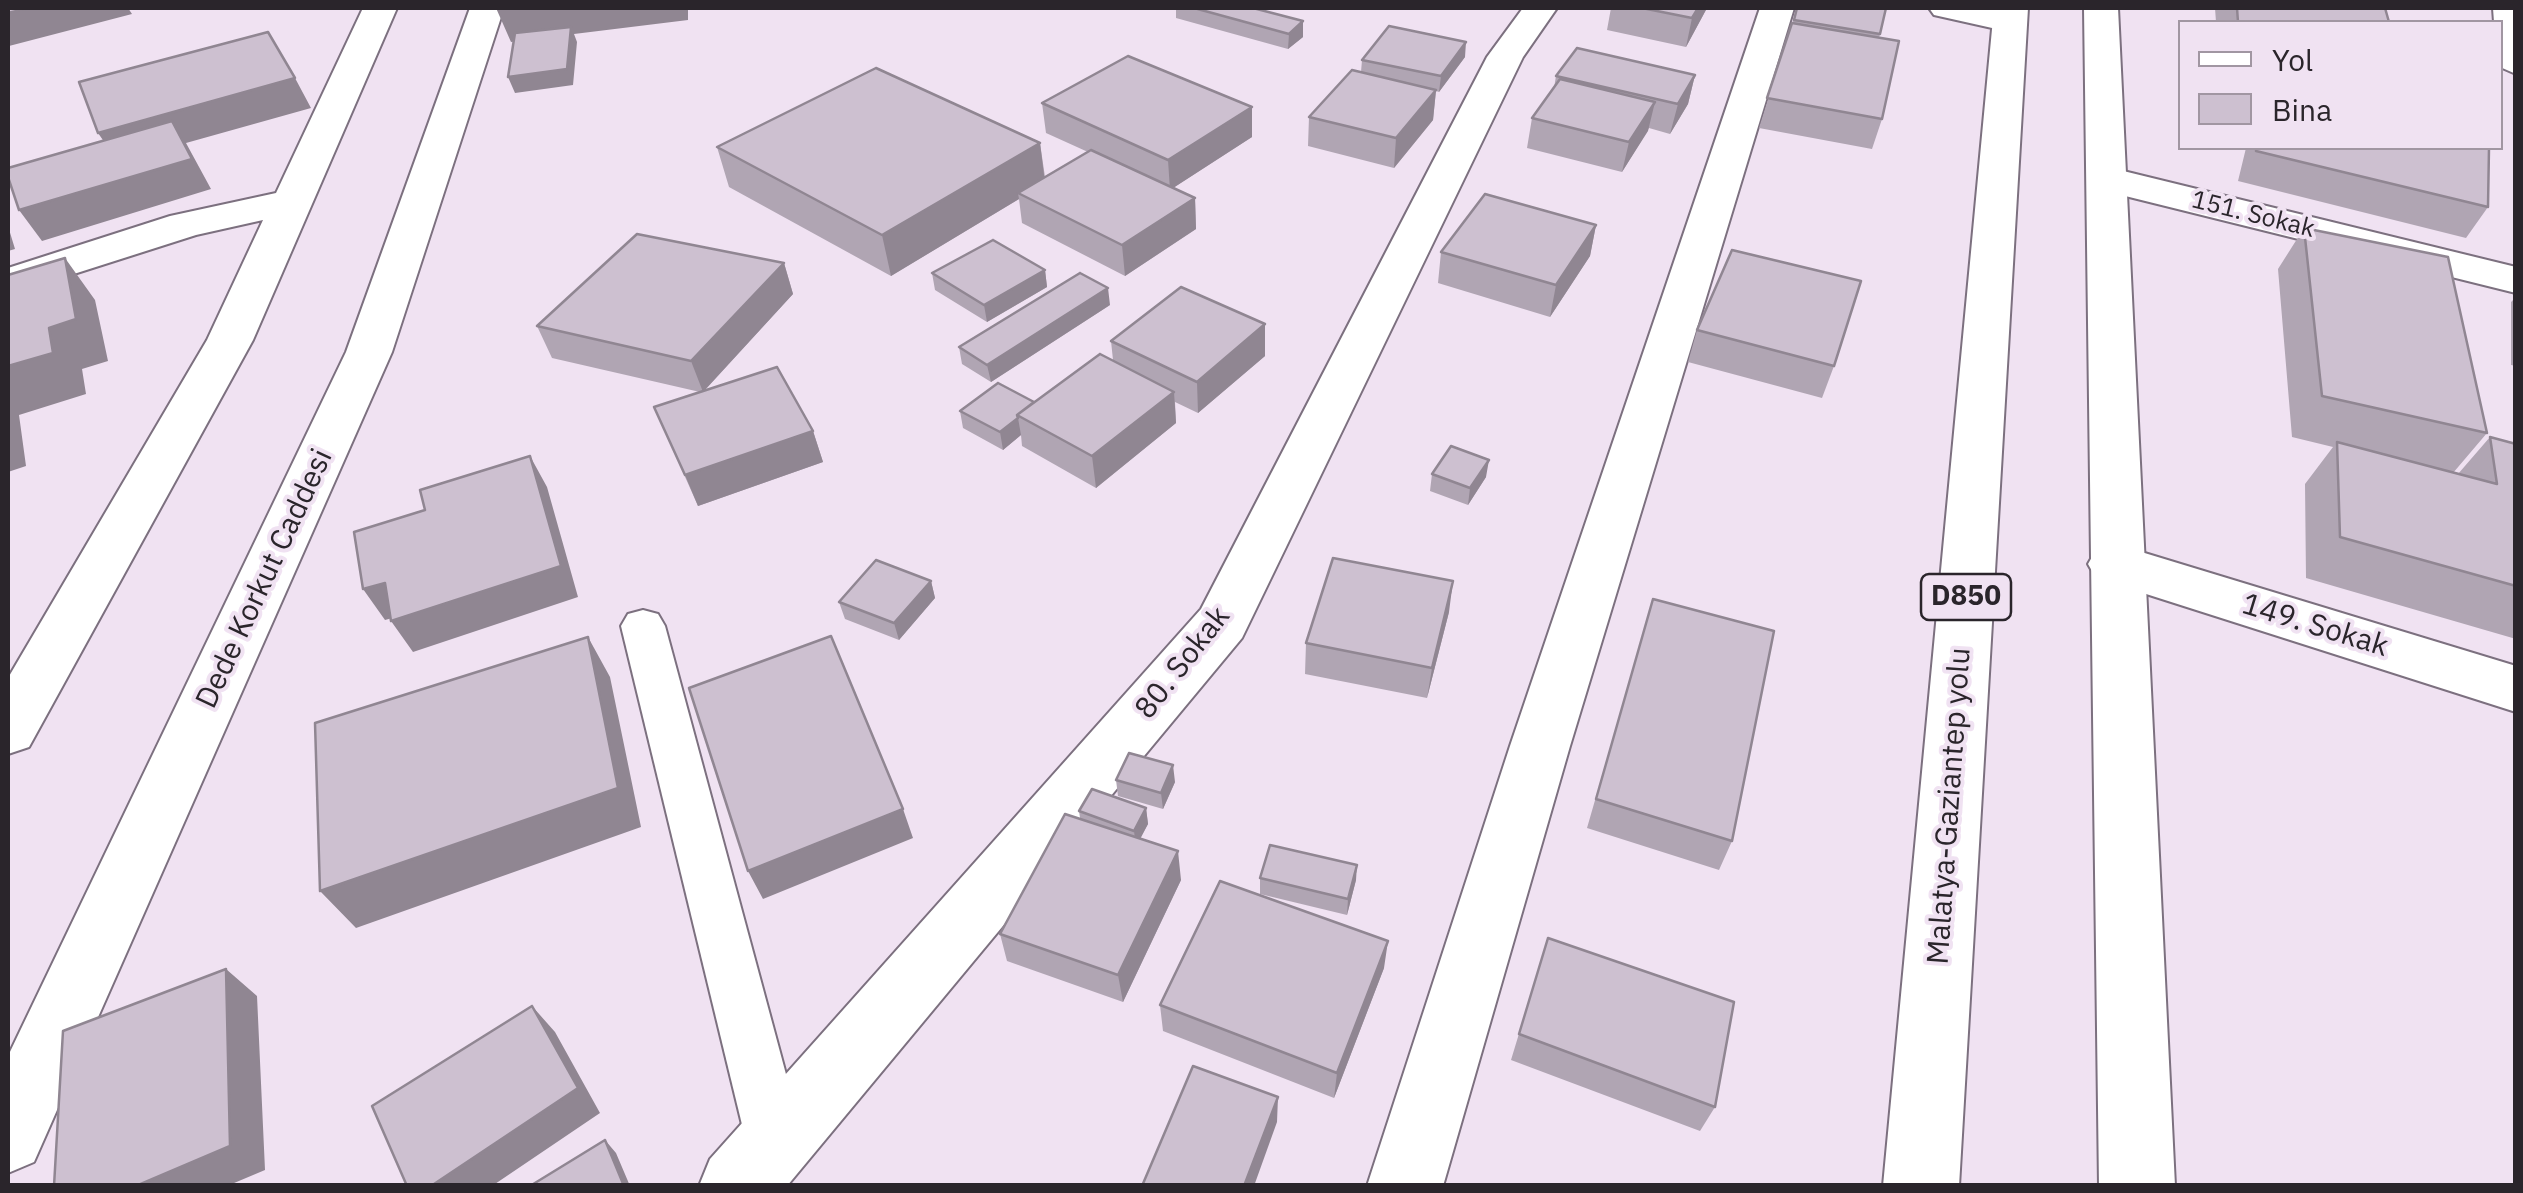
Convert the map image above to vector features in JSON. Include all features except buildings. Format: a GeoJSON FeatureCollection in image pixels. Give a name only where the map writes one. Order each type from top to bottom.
{"type":"FeatureCollection","features":[{"type":"Feature","properties":{"kind":"main road"},"geometry":{"type":"LineString","coordinates":[[8,730],[230,340],[380,8]]}},
{"type":"Feature","properties":{"kind":"main road","name":"Dede Korkut Caddesi"},"geometry":{"type":"LineString","coordinates":[[8,1136],[370,352],[487,8]]}},
{"type":"Feature","properties":{"kind":"main road","name":"80. Sokak"},"geometry":{"type":"LineString","coordinates":[[737,1186],[1222,623],[1505,57],[1540,8]]}},
{"type":"Feature","properties":{"kind":"main road"},"geometry":{"type":"LineString","coordinates":[[1405,1186],[1540,746],[1777,8]]}},
{"type":"Feature","properties":{"kind":"main road"},"geometry":{"type":"LineString","coordinates":[[1946,8],[2011,15]]}},
{"type":"Feature","properties":{"kind":"main road"},"geometry":{"type":"LineString","coordinates":[[2101,8],[2137,1186]]}},
{"type":"Feature","properties":{"kind":"main road"},"geometry":{"type":"LineString","coordinates":[[2510,8],[2516,62]]}},
{"type":"Feature","properties":{"kind":"main road","name":"Malatya-Gaziantep yolu"},"geometry":{"type":"LineString","coordinates":[[1921,1186],[2011,15]]}},
{"type":"Feature","properties":{"kind":"main road","name":"151. Sokak"},"geometry":{"type":"LineString","coordinates":[[2107,178],[2516,280]]}},
{"type":"Feature","properties":{"kind":"main road"},"geometry":{"type":"LineString","coordinates":[[8,282],[185,225],[296,201]]}},
{"type":"Feature","properties":{"kind":"main road","name":"149. Sokak"},"geometry":{"type":"LineString","coordinates":[[2115,564],[2516,689]]}},
{"type":"Feature","properties":{"kind":"lane"},"geometry":{"type":"LineString","coordinates":[[643,626],[775,1141]]}}]}
